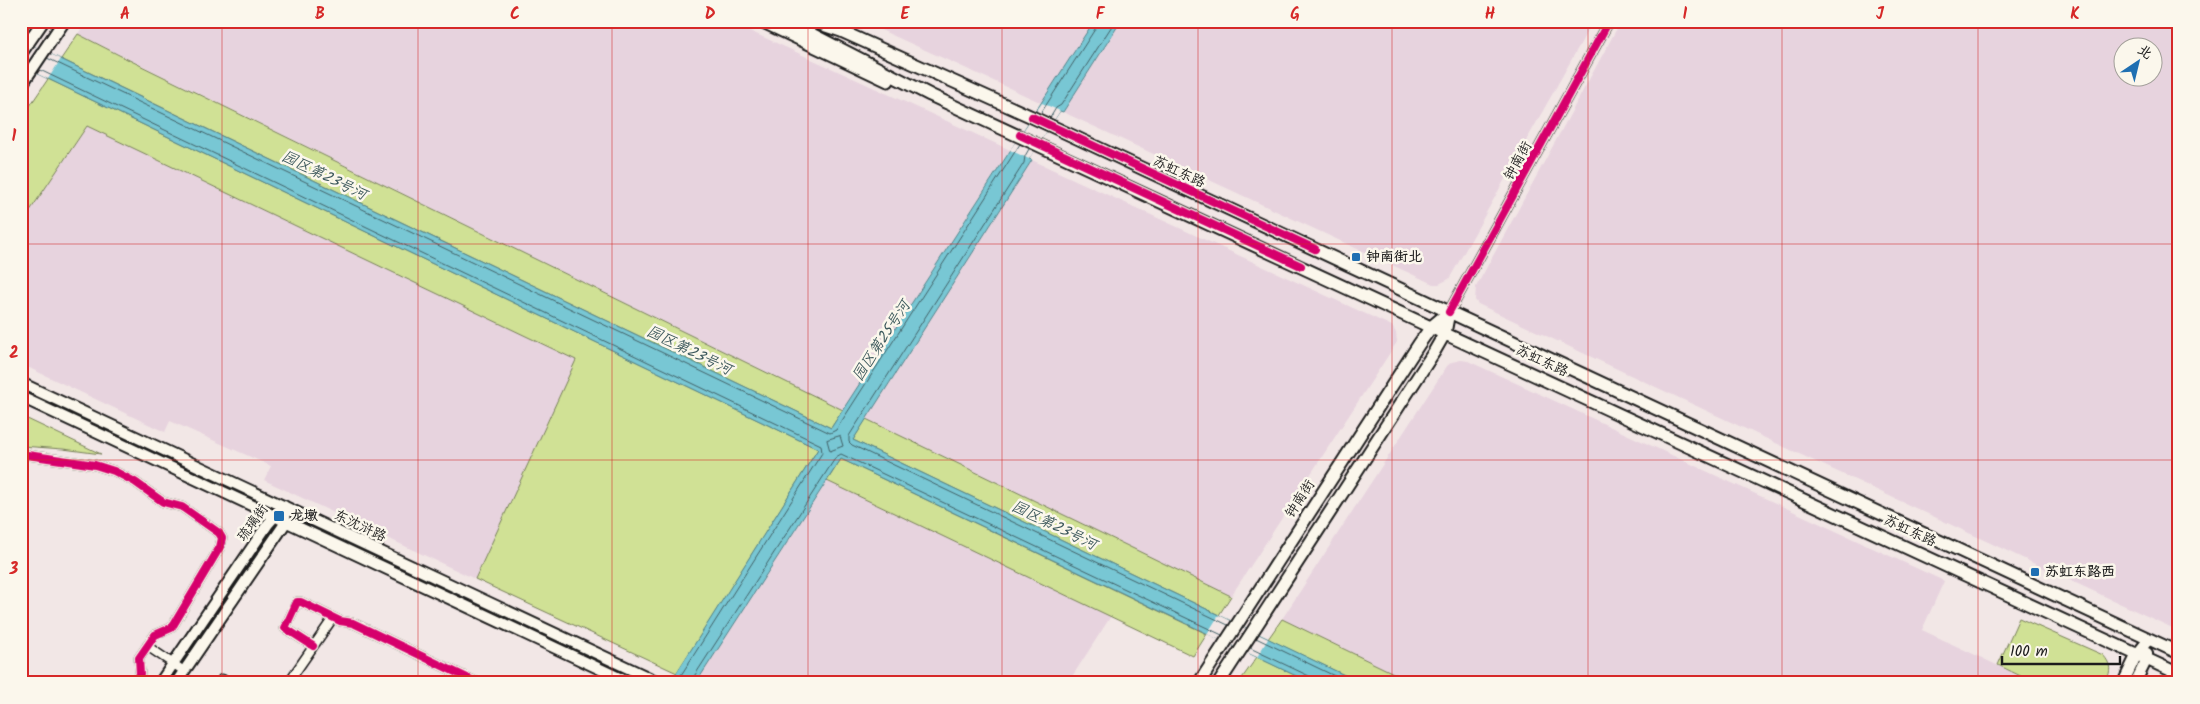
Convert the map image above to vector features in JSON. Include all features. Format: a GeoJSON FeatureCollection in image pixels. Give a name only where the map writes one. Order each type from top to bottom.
{"type":"FeatureCollection","features":[{"type":"Feature","properties":{"kind":"main road"},"geometry":{"type":"LineString","coordinates":[[24,48],[43,21]]}},
{"type":"Feature","properties":{"kind":"main road"},"geometry":{"type":"LineString","coordinates":[[21,85],[64,21]]}},
{"type":"Feature","properties":{"kind":"main road"},"geometry":{"type":"LineString","coordinates":[[761,21],[896,84],[930,95]]}},
{"type":"Feature","properties":{"kind":"main road","name":"苏虹东路"},"geometry":{"type":"LineString","coordinates":[[786,21],[930,95],[1020,135],[2179,674]]}},
{"type":"Feature","properties":{"kind":"main road","name":"苏虹东路"},"geometry":{"type":"LineString","coordinates":[[812,21],[841,31],[1032,117],[2149,639]]}},
{"type":"Feature","properties":{"kind":"main road"},"geometry":{"type":"LineString","coordinates":[[828,21],[841,31]]}},
{"type":"Feature","properties":{"kind":"main road","name":"钟南街"},"geometry":{"type":"LineString","coordinates":[[1199,683],[1236,623],[1431,327],[1449,312]]}},
{"type":"Feature","properties":{"kind":"main road","name":"钟南街"},"geometry":{"type":"LineString","coordinates":[[1219,683],[1445,333],[1449,312]]}},
{"type":"Feature","properties":{"kind":"main road","name":"东沈浒路"},"geometry":{"type":"LineString","coordinates":[[21,383],[660,683]]}},
{"type":"Feature","properties":{"kind":"main road","name":"东沈浒路"},"geometry":{"type":"LineString","coordinates":[[21,397],[630,683]]}},
{"type":"Feature","properties":{"kind":"main road","name":"琉璃街"},"geometry":{"type":"LineString","coordinates":[[160,683],[273,516],[284,506]]}},
{"type":"Feature","properties":{"kind":"main road","name":"琉璃街"},"geometry":{"type":"LineString","coordinates":[[176,683],[286,522],[284,506]]}},
{"type":"Feature","properties":{"kind":"main road"},"geometry":{"type":"LineString","coordinates":[[2135,683],[2142,656],[2149,639],[2179,653]]}},
{"type":"Feature","properties":{"kind":"main road"},"geometry":{"type":"LineString","coordinates":[[2123,683],[2142,656]]}},
{"type":"Feature","properties":{"kind":"street","name":"钟南街"},"geometry":{"type":"LineString","coordinates":[[1449,312],[1608,21]]}},
{"type":"Feature","properties":{"kind":"street"},"geometry":{"type":"LineString","coordinates":[[21,454],[95,465],[114,471],[135,482],[163,502],[182,507],[220,533],[222,538],[220,547],[184,610],[171,628],[155,636],[139,658],[140,674],[135,683]]}},
{"type":"Feature","properties":{"kind":"street"},"geometry":{"type":"LineString","coordinates":[[313,646],[284,628],[294,606],[301,602],[333,618],[353,623],[478,683]]}},
{"type":"Feature","properties":{"kind":"street"},"geometry":{"type":"LineString","coordinates":[[288,683],[333,618]]}},
{"type":"Feature","properties":{"kind":"street"},"geometry":{"type":"LineString","coordinates":[[148,646],[184,671]]}},
{"type":"Feature","properties":{"kind":"street"},"geometry":{"type":"LineString","coordinates":[[222,678],[230,683]]}},
{"type":"Feature","properties":{"kind":"shaded area"},"geometry":{"type":"Polygon","coordinates":[[[86,21],[728,21],[1010,150],[843,410],[78,34],[86,21]]]}},
{"type":"Feature","properties":{"kind":"shaded area"},"geometry":{"type":"Polygon","coordinates":[[[861,21],[1094,21],[1042,103],[861,21]]]}},
{"type":"Feature","properties":{"kind":"shaded area"},"geometry":{"type":"Polygon","coordinates":[[[1121,21],[1593,21],[1449,279],[1439,284],[1433,284],[1063,112],[1121,21]]]}},
{"type":"Feature","properties":{"kind":"shaded area"},"geometry":{"type":"Polygon","coordinates":[[[1621,21],[2179,21],[2179,631],[1478,304],[1475,300],[1476,287],[1621,21]]]}},
{"type":"Feature","properties":{"kind":"shaded area"},"geometry":{"type":"Polygon","coordinates":[[[87,126],[576,360],[475,579],[264,480],[271,466],[170,421],[165,432],[21,364],[21,224],[87,126]]]}},
{"type":"Feature","properties":{"kind":"shaded area"},"geometry":{"type":"Polygon","coordinates":[[[1032,160],[1392,326],[1396,333],[1397,342],[1231,596],[866,419],[1032,160]]]}},
{"type":"Feature","properties":{"kind":"shaded area"},"geometry":{"type":"Polygon","coordinates":[[[1468,361],[1944,581],[1922,630],[2035,683],[1414,683],[1282,619],[1447,366],[1452,362],[1468,361]]]}},
{"type":"Feature","properties":{"kind":"shaded area"},"geometry":{"type":"Polygon","coordinates":[[[827,481],[1111,616],[1068,683],[696,682],[827,481]]]}},
{"type":"Feature","properties":{"kind":"green space"},"geometry":{"type":"Polygon","coordinates":[[[78,34],[843,410],[831,428],[61,59],[78,34]]]}},
{"type":"Feature","properties":{"kind":"green space"},"geometry":{"type":"Polygon","coordinates":[[[48,79],[818,449],[677,673],[475,579],[576,360],[87,126],[21,224],[21,119],[48,79]]]}},
{"type":"Feature","properties":{"kind":"green space"},"geometry":{"type":"Polygon","coordinates":[[[21,416],[101,454],[21,446],[21,416]]]}},
{"type":"Feature","properties":{"kind":"green space"},"geometry":{"type":"Polygon","coordinates":[[[866,419],[1231,596],[1219,615],[853,440],[866,419]]]}},
{"type":"Feature","properties":{"kind":"green space"},"geometry":{"type":"Polygon","coordinates":[[[841,459],[1207,634],[1193,656],[827,481],[841,459]]]}},
{"type":"Feature","properties":{"kind":"green space"},"geometry":{"type":"Polygon","coordinates":[[[2019,618],[2103,655],[2110,669],[2105,683],[2035,683],[1998,665],[2019,618]]]}},
{"type":"Feature","properties":{"kind":"green space"},"geometry":{"type":"Polygon","coordinates":[[[1282,619],[1414,683],[1361,683],[1268,639],[1282,619]]]}},
{"type":"Feature","properties":{"kind":"green space"},"geometry":{"type":"Polygon","coordinates":[[[1257,657],[1311,683],[1244,683],[1240,681],[1257,657]]]}},
{"type":"Feature","properties":{"kind":"water"},"geometry":{"type":"Polygon","coordinates":[[[1094,21],[1121,21],[1063,112],[1060,111],[1031,155],[1029,159],[1032,160],[853,440],[1361,683],[1311,683],[841,459],[696,683],[670,683],[818,449],[21,66],[21,40],[831,428],[1094,21]]]}},
{"type":"Feature","properties":{"kind":"pier"},"geometry":{"type":"Polygon","coordinates":[[[21,40],[61,59],[48,79],[21,66],[21,40]]]}},
{"type":"Feature","properties":{"kind":"pier"},"geometry":{"type":"Polygon","coordinates":[[[1042,103],[1060,111],[1029,159],[1010,150],[1042,103]]]}},
{"type":"Feature","properties":{"kind":"pier"},"geometry":{"type":"Polygon","coordinates":[[[1219,615],[1268,639],[1257,657],[1207,634],[1219,615]]]}},
{"type":"Feature","properties":{"kind":"cycle path"},"geometry":{"type":"LineString","coordinates":[[1449,312],[1609,21]]}},
{"type":"Feature","properties":{"kind":"cycle path"},"geometry":{"type":"LineString","coordinates":[[1032,117],[1315,249]]}},
{"type":"Feature","properties":{"kind":"cycle path"},"geometry":{"type":"LineString","coordinates":[[1020,135],[1301,266]]}},
{"type":"Feature","properties":{"kind":"cycle path"},"geometry":{"type":"LineString","coordinates":[[21,454],[95,465],[114,471],[135,482],[163,502],[182,507],[219,533],[222,538],[220,547],[174,624],[171,628],[155,635],[139,658],[140,674],[135,683]]}},
{"type":"Feature","properties":{"kind":"cycle path"},"geometry":{"type":"LineString","coordinates":[[313,646],[285,628],[297,602],[301,602],[340,621],[353,623],[478,683]]}},
{"type":"Feature","properties":{"kind":"place","name":"钟南街北"},"geometry":{"type":"Point","coordinates":[1356,257]}},
{"type":"Feature","properties":{"kind":"place","name":"龙墩"},"geometry":{"type":"Point","coordinates":[279,516]}},
{"type":"Feature","properties":{"kind":"place","name":"苏虹东路西"},"geometry":{"type":"Point","coordinates":[2035,572]}},
{"type":"Feature","properties":{"kind":"water label","name":"园区第23号河"},"geometry":{"type":"Point","coordinates":[324,176]}},
{"type":"Feature","properties":{"kind":"water label","name":"园区第25号河"},"geometry":{"type":"Point","coordinates":[882,341]}},
{"type":"Feature","properties":{"kind":"water label","name":"园区第23号河"},"geometry":{"type":"Point","coordinates":[689,351]}},
{"type":"Feature","properties":{"kind":"water label","name":"园区第23号河"},"geometry":{"type":"Point","coordinates":[1054,526]}}]}
